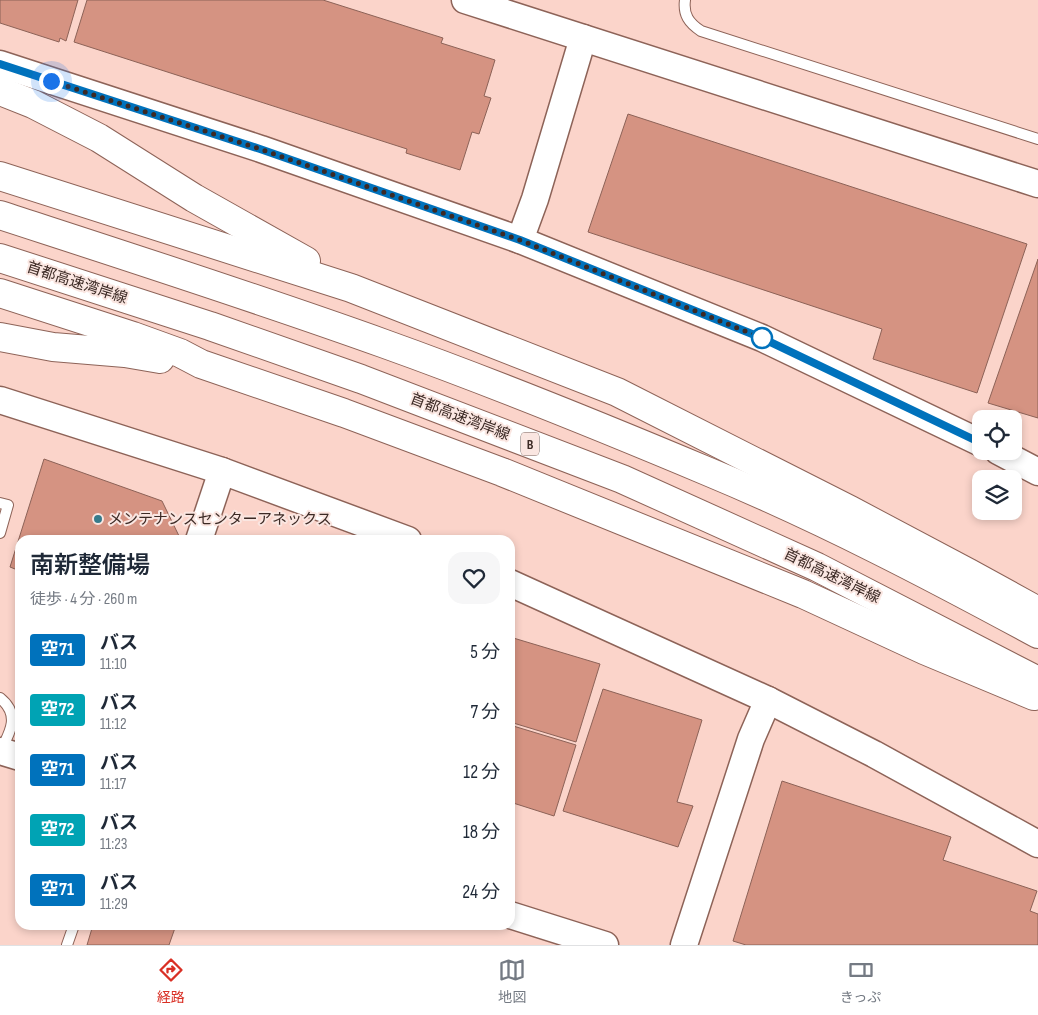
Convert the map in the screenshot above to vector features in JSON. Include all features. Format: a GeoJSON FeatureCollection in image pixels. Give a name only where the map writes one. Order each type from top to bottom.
{"type":"FeatureCollection","features":[{"type":"Feature","properties":{"kind":"highway"},"geometry":{"type":"LineString","coordinates":[[0,91],[33,104],[99,138],[194,198],[286,249],[351,288]]}},
{"type":"Feature","properties":{"kind":"highway"},"geometry":{"type":"LineString","coordinates":[[0,176],[351,288],[617,392],[850,510],[1038,611]]}},
{"type":"Feature","properties":{"kind":"highway"},"geometry":{"type":"LineString","coordinates":[[0,215],[224,287],[388,345],[532,400],[711,473],[789,508],[956,589],[1038,634]]}},
{"type":"Feature","properties":{"kind":"highway","name":"首都高速湾岸線"},"geometry":{"type":"LineString","coordinates":[[0,258],[210,326],[351,375],[622,479],[817,567],[1038,680]]}},
{"type":"Feature","properties":{"kind":"highway"},"geometry":{"type":"LineString","coordinates":[[0,293],[133,336],[180,353],[201,364],[344,413],[502,472],[803,594],[924,650],[1038,698]]}},
{"type":"Feature","properties":{"kind":"highway"},"geometry":{"type":"LineString","coordinates":[[0,336],[53,347]]}},
{"type":"Feature","properties":{"kind":"highway"},"geometry":{"type":"LineString","coordinates":[[0,349],[53,347],[125,353],[201,364]]}},
{"type":"Feature","properties":{"kind":"street"},"geometry":{"type":"LineString","coordinates":[[465,0],[1038,184]]}},
{"type":"Feature","properties":{"kind":"street"},"geometry":{"type":"LineString","coordinates":[[520,240],[535,199],[582,38]]}},
{"type":"Feature","properties":{"kind":"street"},"geometry":{"type":"LineString","coordinates":[[0,64],[260,149],[520,240],[762,338],[972,439]]}},
{"type":"Feature","properties":{"kind":"street"},"geometry":{"type":"LineString","coordinates":[[0,400],[222,472],[394,535]]}},
{"type":"Feature","properties":{"kind":"street"},"geometry":{"type":"LineString","coordinates":[[1015,460],[1038,472]]}},
{"type":"Feature","properties":{"kind":"street"},"geometry":{"type":"LineString","coordinates":[[201,535],[222,472]]}},
{"type":"Feature","properties":{"kind":"street"},"geometry":{"type":"LineString","coordinates":[[515,586],[768,700],[874,754],[1038,844]]}},
{"type":"Feature","properties":{"kind":"street"},"geometry":{"type":"LineString","coordinates":[[684,945],[751,739],[768,700]]}},
{"type":"Feature","properties":{"kind":"street"},"geometry":{"type":"LineString","coordinates":[[0,751],[15,756]]}},
{"type":"Feature","properties":{"kind":"street"},"geometry":{"type":"LineString","coordinates":[[515,917],[604,945]]}},
{"type":"Feature","properties":{"kind":"lane"},"geometry":{"type":"LineString","coordinates":[[685,0],[686,15],[692,25],[701,31],[1038,140]]}},
{"type":"Feature","properties":{"kind":"lane"},"geometry":{"type":"LineString","coordinates":[[0,503],[8,505],[0,534]]}},
{"type":"Feature","properties":{"kind":"lane"},"geometry":{"type":"LineString","coordinates":[[0,698],[7,704],[12,713],[12,724],[0,751]]}},
{"type":"Feature","properties":{"kind":"lane"},"geometry":{"type":"LineString","coordinates":[[67,945],[72,930]]}},
{"type":"Feature","properties":{"kind":"building"},"geometry":{"type":"Polygon","coordinates":[[[0,0],[78,0],[66,41],[60,38],[59,42],[0,23],[0,0]]]}},
{"type":"Feature","properties":{"kind":"building"},"geometry":{"type":"Polygon","coordinates":[[[87,0],[323,0],[443,38],[441,43],[495,60],[484,96],[491,98],[479,134],[472,132],[460,170],[406,153],[407,149],[74,42],[87,0]]]}},
{"type":"Feature","properties":{"kind":"building"},"geometry":{"type":"Polygon","coordinates":[[[628,114],[1027,244],[977,393],[873,359],[882,329],[588,232],[628,114]]]}},
{"type":"Feature","properties":{"kind":"building"},"geometry":{"type":"Polygon","coordinates":[[[1038,259],[1038,418],[1022,413],[1022,410],[1011,410],[988,403],[1038,259]]]}},
{"type":"Feature","properties":{"kind":"building","name":"メンテナンスセンターアネックス"},"geometry":{"type":"Polygon","coordinates":[[[44,459],[162,501],[179,535],[20,535],[44,459]]]}},
{"type":"Feature","properties":{"kind":"building","name":"メンテナンスセンターアネックス"},"geometry":{"type":"Polygon","coordinates":[[[15,551],[15,569],[10,567],[15,551]]]}},
{"type":"Feature","properties":{"kind":"building"},"geometry":{"type":"Polygon","coordinates":[[[515,638],[600,664],[576,742],[515,724],[515,638]]]}},
{"type":"Feature","properties":{"kind":"building"},"geometry":{"type":"Polygon","coordinates":[[[603,689],[702,720],[677,802],[693,806],[678,847],[563,811],[603,689]]]}},
{"type":"Feature","properties":{"kind":"building"},"geometry":{"type":"Polygon","coordinates":[[[515,727],[576,745],[554,816],[515,804],[515,727]]]}},
{"type":"Feature","properties":{"kind":"building"},"geometry":{"type":"Polygon","coordinates":[[[782,781],[951,837],[943,860],[1037,891],[1030,911],[1038,914],[1038,945],[746,945],[733,941],[782,781]]]}},
{"type":"Feature","properties":{"kind":"building"},"geometry":{"type":"Polygon","coordinates":[[[92,930],[174,930],[169,945],[87,945],[92,930]]]}},
{"type":"Feature","properties":{"kind":"bus line","name":"空71"},"geometry":{"type":"LineString","coordinates":[[0,64],[260,149],[520,240],[762,338],[972,439]]}},
{"type":"Feature","properties":{"kind":"place","name":"メンテナンスセンターアネックス"},"geometry":{"type":"Point","coordinates":[98,519]}},
{"type":"Feature","properties":{"kind":"route"},"geometry":{"type":"LineString","coordinates":[[51,81],[260,149],[520,240],[762,338]]}}]}
